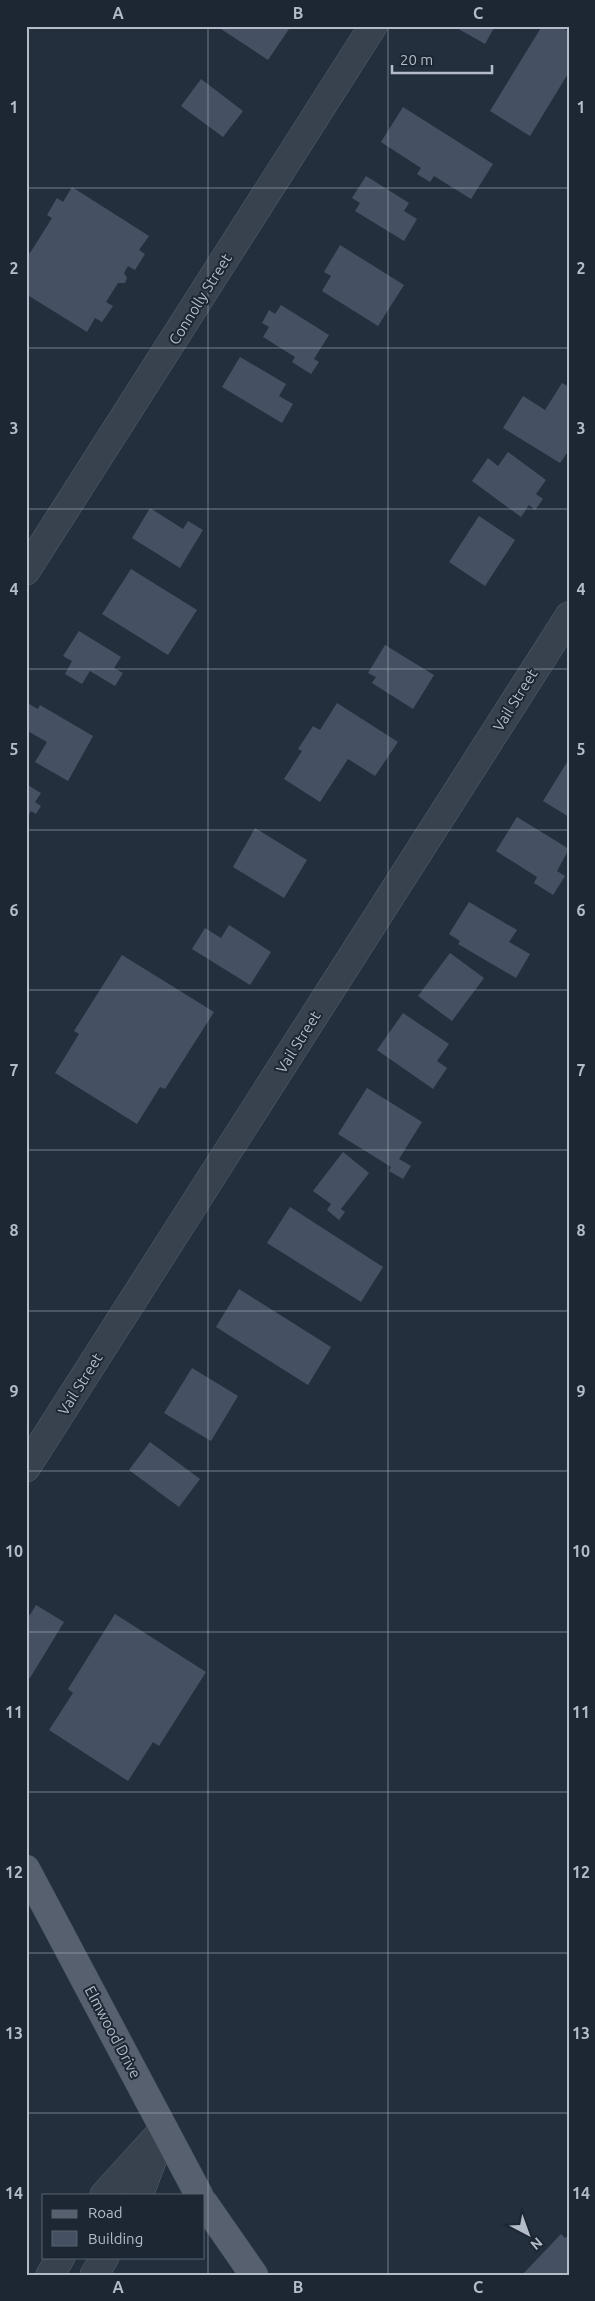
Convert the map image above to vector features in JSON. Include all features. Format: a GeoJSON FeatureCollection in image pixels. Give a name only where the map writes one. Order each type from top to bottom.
{"type":"FeatureCollection","features":[{"type":"Feature","properties":{"kind":"main road","name":"Elmwood Drive"},"geometry":{"type":"LineString","coordinates":[[26,1869],[198,2194]]}},
{"type":"Feature","properties":{"kind":"main road"},"geometry":{"type":"LineString","coordinates":[[205,2204],[254,2275]]}},
{"type":"Feature","properties":{"kind":"street","name":"Connolly Street"},"geometry":{"type":"LineString","coordinates":[[26,571],[373,26]]}},
{"type":"Feature","properties":{"kind":"street","name":"Vail Street"},"geometry":{"type":"LineString","coordinates":[[26,1468],[569,616]]}},
{"type":"Feature","properties":{"kind":"street"},"geometry":{"type":"LineString","coordinates":[[105,2194],[164,2129]]}},
{"type":"Feature","properties":{"kind":"street"},"geometry":{"type":"LineString","coordinates":[[139,2194],[164,2129]]}},
{"type":"Feature","properties":{"kind":"street"},"geometry":{"type":"LineString","coordinates":[[50,2275],[60,2258]]}},
{"type":"Feature","properties":{"kind":"street"},"geometry":{"type":"LineString","coordinates":[[94,2275],[104,2258]]}},
{"type":"Feature","properties":{"kind":"building"},"geometry":{"type":"Polygon","coordinates":[[[222,26],[285,26],[289,29],[268,60],[221,29],[222,26]]]}},
{"type":"Feature","properties":{"kind":"building"},"geometry":{"type":"Polygon","coordinates":[[[458,26],[495,26],[485,44],[457,28],[458,26]]]}},
{"type":"Feature","properties":{"kind":"building"},"geometry":{"type":"Polygon","coordinates":[[[542,26],[559,26],[569,32],[569,72],[530,136],[490,111],[542,26]]]}},
{"type":"Feature","properties":{"kind":"building"},"geometry":{"type":"Polygon","coordinates":[[[201,79],[243,111],[223,137],[181,106],[201,79]]]}},
{"type":"Feature","properties":{"kind":"building"},"geometry":{"type":"Polygon","coordinates":[[[403,107],[493,164],[471,199],[434,176],[430,182],[417,174],[421,168],[381,142],[403,107]]]}},
{"type":"Feature","properties":{"kind":"building"},"geometry":{"type":"Polygon","coordinates":[[[366,176],[409,203],[404,211],[417,219],[404,241],[355,211],[360,203],[352,198],[366,176]]]}},
{"type":"Feature","properties":{"kind":"building"},"geometry":{"type":"Polygon","coordinates":[[[72,187],[149,236],[139,250],[145,254],[135,270],[128,266],[124,273],[127,278],[125,283],[118,283],[106,302],[113,306],[102,322],[95,318],[87,332],[26,294],[26,251],[30,253],[52,218],[47,215],[57,198],[63,202],[72,187]]]}},
{"type":"Feature","properties":{"kind":"building"},"geometry":{"type":"Polygon","coordinates":[[[340,245],[404,285],[378,326],[322,291],[331,276],[324,272],[340,245]]]}},
{"type":"Feature","properties":{"kind":"building"},"geometry":{"type":"Polygon","coordinates":[[[281,305],[329,335],[314,359],[319,362],[311,374],[292,362],[295,357],[263,337],[269,327],[262,323],[269,310],[275,314],[281,305]]]}},
{"type":"Feature","properties":{"kind":"building"},"geometry":{"type":"Polygon","coordinates":[[[240,357],[286,384],[279,396],[293,404],[282,423],[222,387],[240,357]]]}},
{"type":"Feature","properties":{"kind":"building"},"geometry":{"type":"Polygon","coordinates":[[[562,383],[569,387],[569,450],[560,463],[503,428],[523,396],[545,410],[562,383]]]}},
{"type":"Feature","properties":{"kind":"building"},"geometry":{"type":"Polygon","coordinates":[[[508,452],[546,480],[536,494],[543,499],[535,510],[529,505],[521,517],[472,481],[488,458],[498,466],[508,452]]]}},
{"type":"Feature","properties":{"kind":"building"},"geometry":{"type":"Polygon","coordinates":[[[150,508],[183,529],[188,521],[203,530],[180,568],[132,538],[150,508]]]}},
{"type":"Feature","properties":{"kind":"building"},"geometry":{"type":"Polygon","coordinates":[[[479,516],[515,540],[485,586],[449,562],[479,516]]]}},
{"type":"Feature","properties":{"kind":"building"},"geometry":{"type":"Polygon","coordinates":[[[131,569],[197,610],[168,655],[102,614],[131,569]]]}},
{"type":"Feature","properties":{"kind":"building"},"geometry":{"type":"Polygon","coordinates":[[[79,631],[121,657],[114,668],[123,673],[115,686],[90,671],[82,684],[65,674],[72,661],[63,656],[79,631]]]}},
{"type":"Feature","properties":{"kind":"building"},"geometry":{"type":"Polygon","coordinates":[[[385,645],[434,675],[413,709],[372,683],[376,677],[368,673],[385,645]]]}},
{"type":"Feature","properties":{"kind":"building"},"geometry":{"type":"Polygon","coordinates":[[[337,703],[398,742],[375,776],[348,759],[320,802],[284,779],[302,751],[298,749],[313,726],[320,730],[337,703]]]}},
{"type":"Feature","properties":{"kind":"building"},"geometry":{"type":"Polygon","coordinates":[[[29,704],[38,709],[40,705],[93,736],[68,781],[35,762],[47,742],[26,730],[26,709],[29,704]]]}},
{"type":"Feature","properties":{"kind":"building"},"geometry":{"type":"Polygon","coordinates":[[[569,759],[569,817],[543,801],[569,759]]]}},
{"type":"Feature","properties":{"kind":"building"},"geometry":{"type":"Polygon","coordinates":[[[26,784],[41,793],[35,802],[41,806],[36,814],[31,811],[26,819],[26,784]]]}},
{"type":"Feature","properties":{"kind":"building"},"geometry":{"type":"Polygon","coordinates":[[[517,817],[569,849],[557,871],[565,876],[553,895],[534,883],[537,877],[496,851],[517,817]]]}},
{"type":"Feature","properties":{"kind":"building"},"geometry":{"type":"Polygon","coordinates":[[[255,828],[307,860],[284,898],[233,867],[255,828]]]}},
{"type":"Feature","properties":{"kind":"building"},"geometry":{"type":"Polygon","coordinates":[[[469,902],[517,930],[509,942],[530,954],[516,978],[458,944],[460,941],[449,934],[469,902]]]}},
{"type":"Feature","properties":{"kind":"building"},"geometry":{"type":"Polygon","coordinates":[[[229,925],[271,952],[250,985],[192,949],[205,928],[221,938],[229,925]]]}},
{"type":"Feature","properties":{"kind":"building"},"geometry":{"type":"Polygon","coordinates":[[[450,953],[484,978],[452,1021],[418,996],[450,953]]]}},
{"type":"Feature","properties":{"kind":"building"},"geometry":{"type":"Polygon","coordinates":[[[122,955],[214,1012],[165,1089],[160,1087],[137,1124],[55,1073],[79,1034],[74,1031],[122,955]]]}},
{"type":"Feature","properties":{"kind":"building"},"geometry":{"type":"Polygon","coordinates":[[[403,1013],[449,1044],[437,1061],[447,1068],[433,1089],[377,1050],[403,1013]]]}},
{"type":"Feature","properties":{"kind":"building"},"geometry":{"type":"Polygon","coordinates":[[[367,1088],[422,1122],[399,1159],[411,1166],[403,1179],[389,1171],[391,1167],[338,1134],[367,1088]]]}},
{"type":"Feature","properties":{"kind":"building"},"geometry":{"type":"Polygon","coordinates":[[[343,1152],[369,1173],[341,1209],[345,1212],[339,1220],[327,1210],[331,1204],[313,1191],[343,1152]]]}},
{"type":"Feature","properties":{"kind":"building"},"geometry":{"type":"Polygon","coordinates":[[[290,1207],[383,1267],[361,1302],[267,1243],[290,1207]]]}},
{"type":"Feature","properties":{"kind":"building"},"geometry":{"type":"Polygon","coordinates":[[[239,1289],[331,1347],[308,1385],[216,1327],[239,1289]]]}},
{"type":"Feature","properties":{"kind":"building"},"geometry":{"type":"Polygon","coordinates":[[[192,1368],[238,1396],[211,1441],[164,1413],[192,1368]]]}},
{"type":"Feature","properties":{"kind":"building"},"geometry":{"type":"Polygon","coordinates":[[[150,1442],[200,1479],[179,1507],[129,1470],[150,1442]]]}},
{"type":"Feature","properties":{"kind":"building"},"geometry":{"type":"Polygon","coordinates":[[[36,1605],[64,1622],[30,1678],[26,1675],[26,1613],[30,1615],[36,1605]]]}},
{"type":"Feature","properties":{"kind":"building"},"geometry":{"type":"Polygon","coordinates":[[[115,1614],[206,1672],[159,1746],[153,1742],[128,1781],[49,1730],[73,1693],[68,1689],[115,1614]]]}},
{"type":"Feature","properties":{"kind":"building"},"geometry":{"type":"Polygon","coordinates":[[[561,2234],[565,2238],[569,2235],[569,2275],[522,2275],[561,2234]]]}}]}
